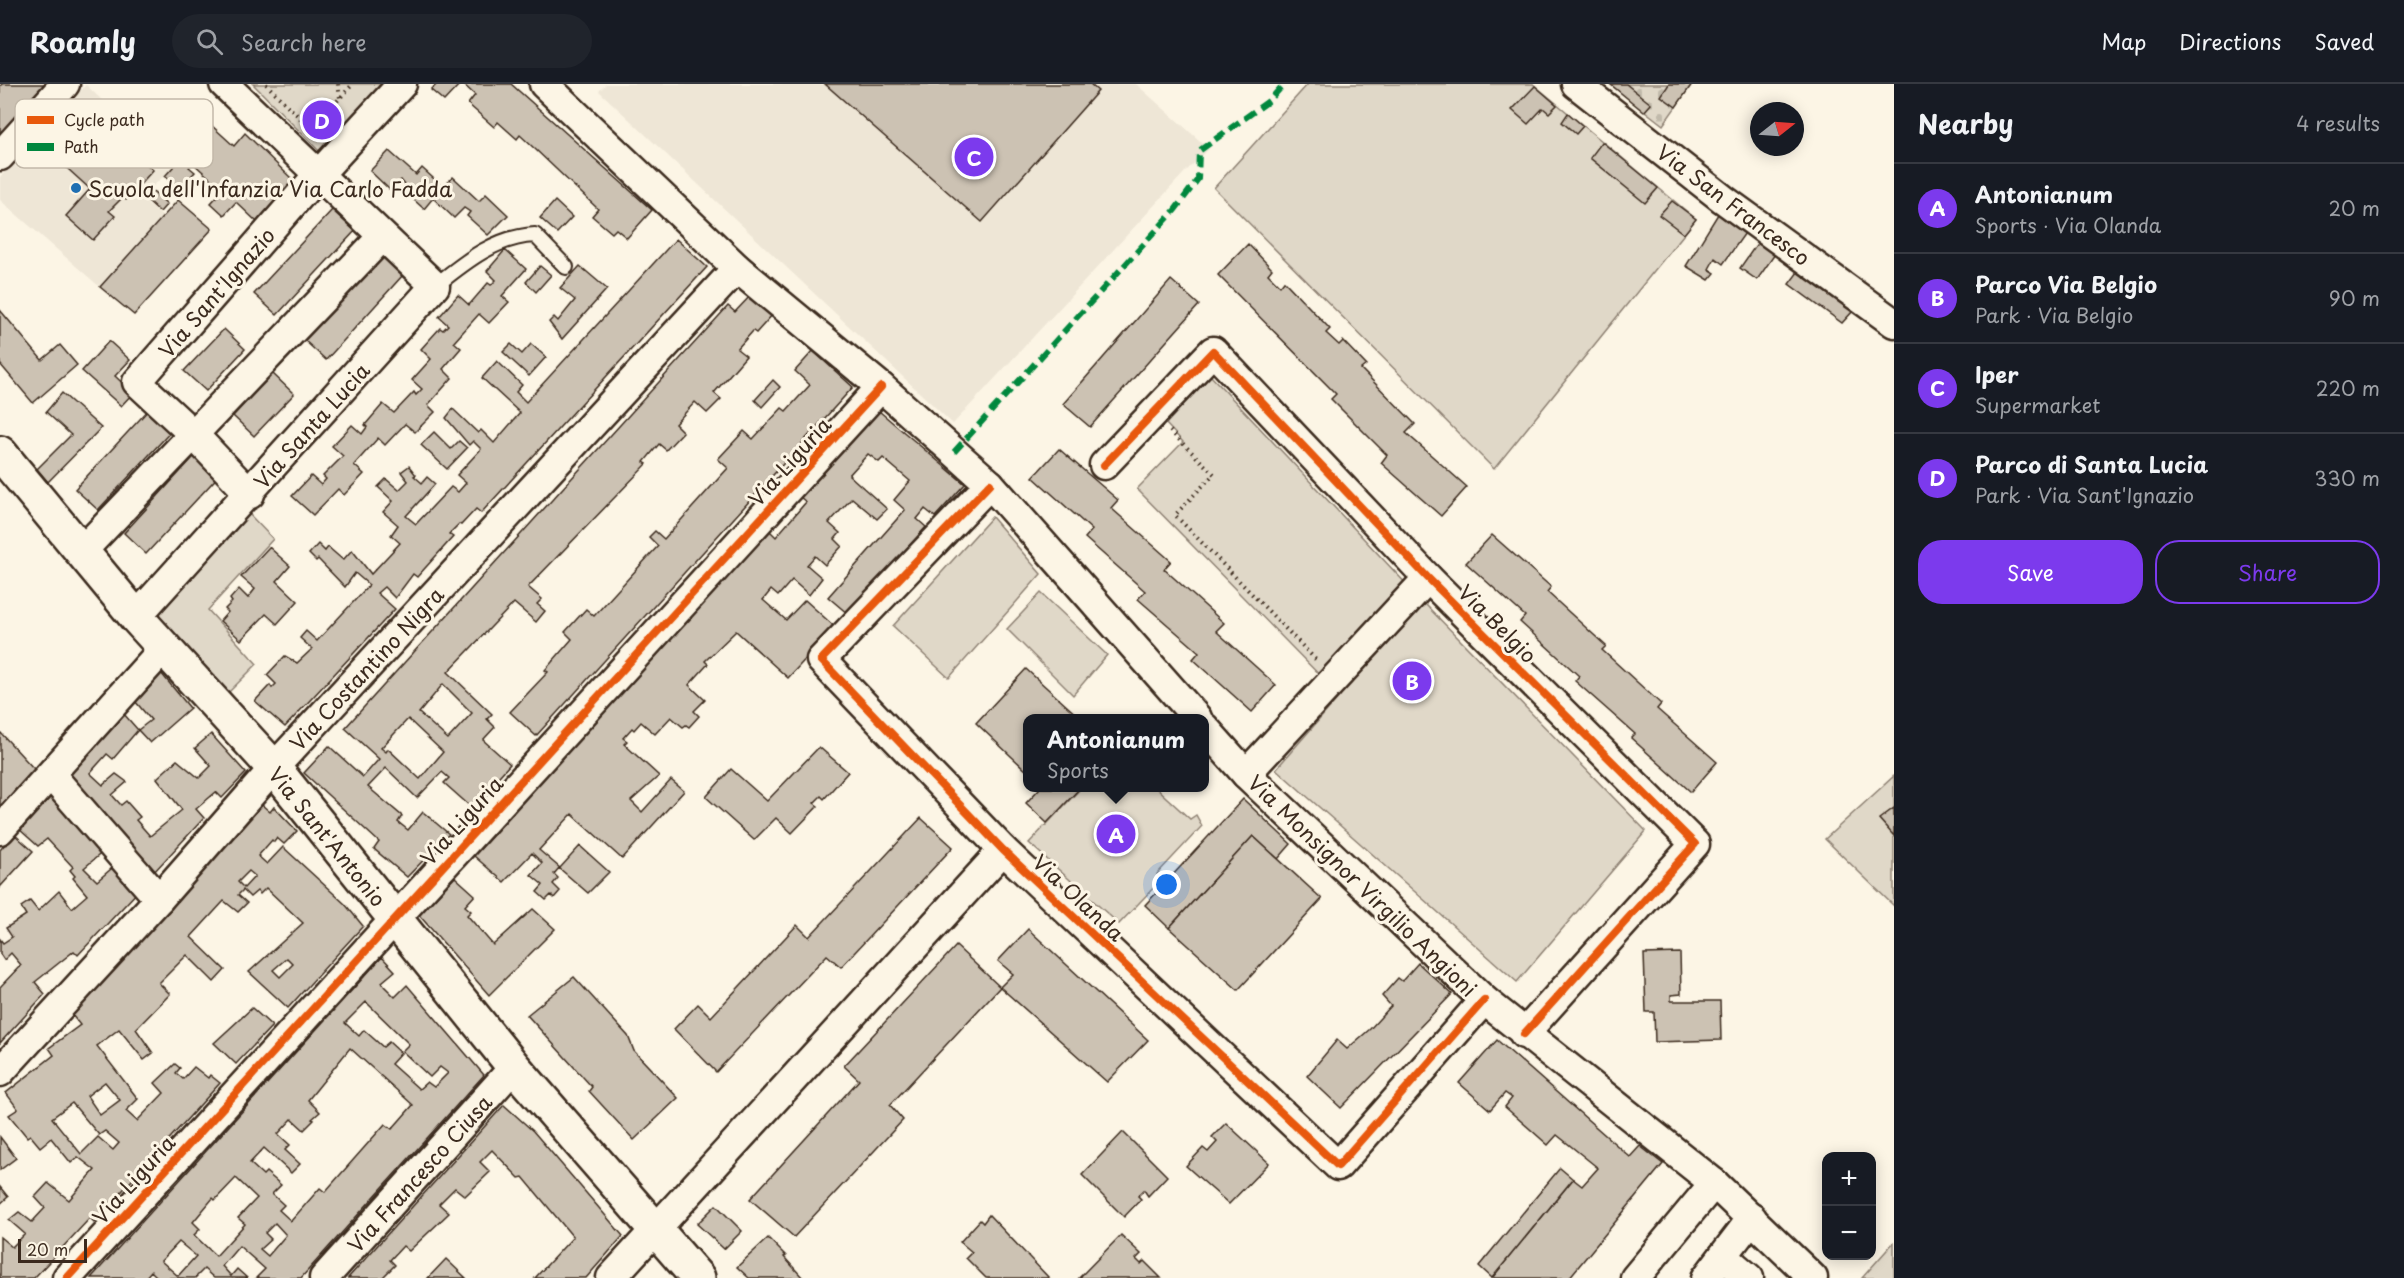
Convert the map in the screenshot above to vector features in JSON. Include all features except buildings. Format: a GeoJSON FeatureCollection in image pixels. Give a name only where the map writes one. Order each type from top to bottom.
{"type":"FeatureCollection","features":[{"type":"Feature","properties":{"kind":"street"},"geometry":{"type":"LineString","coordinates":[[51,99],[65,84]]}},
{"type":"Feature","properties":{"kind":"street"},"geometry":{"type":"LineString","coordinates":[[224,84],[317,176],[435,286]]}},
{"type":"Feature","properties":{"kind":"street","name":"Via Sant'Ignazio"},"geometry":{"type":"LineString","coordinates":[[250,494],[194,435],[137,382],[317,176],[402,84]]}},
{"type":"Feature","properties":{"kind":"street"},"geometry":{"type":"LineString","coordinates":[[544,84],[737,268],[881,387],[990,484],[1193,714]]}},
{"type":"Feature","properties":{"kind":"street","name":"Via San Francesco"},"geometry":{"type":"LineString","coordinates":[[1576,84],[1723,199],[1894,323]]}},
{"type":"Feature","properties":{"kind":"street"},"geometry":{"type":"LineString","coordinates":[[0,156],[15,139]]}},
{"type":"Feature","properties":{"kind":"street"},"geometry":{"type":"LineString","coordinates":[[83,550],[382,237]]}},
{"type":"Feature","properties":{"kind":"street","name":"Via Costantino Nigra"},"geometry":{"type":"LineString","coordinates":[[0,1072],[274,768],[737,268]]}},
{"type":"Feature","properties":{"kind":"street","name":"Via Santa Lucia"},"geometry":{"type":"LineString","coordinates":[[136,617],[250,494],[435,286]]}},
{"type":"Feature","properties":{"kind":"street","name":"Via Belgio"},"geometry":{"type":"LineString","coordinates":[[1104,465],[1213,351],[1428,578],[1695,844],[1524,1034]]}},
{"type":"Feature","properties":{"kind":"street","name":"Via Liguria"},"geometry":{"type":"LineString","coordinates":[[67,1278],[881,387]]}},
{"type":"Feature","properties":{"kind":"street","name":"Via Sant'Antonio"},"geometry":{"type":"LineString","coordinates":[[0,453],[83,550],[136,617],[274,768],[514,1067],[698,1278]]}},
{"type":"Feature","properties":{"kind":"street","name":"Via Olanda"},"geometry":{"type":"LineString","coordinates":[[990,484],[821,660],[1003,850],[1338,1166],[1484,1000]]}},
{"type":"Feature","properties":{"kind":"street","name":"Via Belgio"},"geometry":{"type":"LineString","coordinates":[[1246,774],[1428,578]]}},
{"type":"Feature","properties":{"kind":"street"},"geometry":{"type":"LineString","coordinates":[[0,830],[165,647]]}},
{"type":"Feature","properties":{"kind":"street","name":"Via Monsignor Virgilio Angioni"},"geometry":{"type":"LineString","coordinates":[[1209,733],[1246,774],[1484,1000],[1714,1183],[1813,1278]]}},
{"type":"Feature","properties":{"kind":"street"},"geometry":{"type":"LineString","coordinates":[[51,775],[159,898]]}},
{"type":"Feature","properties":{"kind":"street","name":"Via Olanda"},"geometry":{"type":"LineString","coordinates":[[611,1278],[1003,850]]}},
{"type":"Feature","properties":{"kind":"street","name":"Via Francesco Ciusa"},"geometry":{"type":"LineString","coordinates":[[324,1278],[514,1067]]}},
{"type":"Feature","properties":{"kind":"street"},"geometry":{"type":"LineString","coordinates":[[1635,1278],[1714,1183]]}},
{"type":"Feature","properties":{"kind":"street"},"geometry":{"type":"LineString","coordinates":[[1749,1278],[1715,1267],[1752,1218]]}},
{"type":"Feature","properties":{"kind":"lane"},"geometry":{"type":"LineString","coordinates":[[435,286],[466,261],[515,236],[535,235],[566,267]]}},
{"type":"Feature","properties":{"kind":"path"},"geometry":{"type":"LineString","coordinates":[[266,84],[311,129],[353,84]]}},
{"type":"Feature","properties":{"kind":"path"},"geometry":{"type":"LineString","coordinates":[[338,84],[340,98]]}},
{"type":"Feature","properties":{"kind":"path"},"geometry":{"type":"LineString","coordinates":[[1153,413],[1214,474],[1175,514],[1335,679]]}},
{"type":"Feature","properties":{"kind":"shaded area"},"geometry":{"type":"Polygon","coordinates":[[[606,84],[1136,84],[1209,149],[1185,172],[953,424],[599,91],[606,84]]]}},
{"type":"Feature","properties":{"kind":"shaded area","name":"Scuola dell'Infanzia Via Carlo Fadda"},"geometry":{"type":"Polygon","coordinates":[[[86,85],[101,99],[73,99],[86,85]]]}},
{"type":"Feature","properties":{"kind":"shaded area","name":"Scuola dell'Infanzia Via Carlo Fadda"},"geometry":{"type":"Polygon","coordinates":[[[15,161],[15,168],[172,168],[141,198],[163,217],[100,287],[0,200],[0,177],[15,161]]]}},
{"type":"Feature","properties":{"kind":"green space"},"geometry":{"type":"Polygon","coordinates":[[[253,84],[390,84],[323,155],[253,84]]]}},
{"type":"Feature","properties":{"kind":"green space"},"geometry":{"type":"Polygon","coordinates":[[[1308,84],[1533,84],[1696,219],[1494,469],[1214,188],[1308,84]]]}},
{"type":"Feature","properties":{"kind":"green space"},"geometry":{"type":"Polygon","coordinates":[[[1610,84],[1692,84],[1663,125],[1610,84]]]}},
{"type":"Feature","properties":{"kind":"green space"},"geometry":{"type":"Polygon","coordinates":[[[1210,375],[1427,606],[1646,831],[1517,982],[1276,769],[1340,696],[1137,489],[1183,442],[1166,424],[1210,375]]]}},
{"type":"Feature","properties":{"kind":"green space"},"geometry":{"type":"Polygon","coordinates":[[[249,514],[273,539],[208,610],[257,664],[227,694],[155,615],[249,514]]]}},
{"type":"Feature","properties":{"kind":"green space"},"geometry":{"type":"Polygon","coordinates":[[[992,517],[1041,574],[949,678],[893,626],[992,517]]]}},
{"type":"Feature","properties":{"kind":"green space"},"geometry":{"type":"Polygon","coordinates":[[[1041,593],[1107,655],[1073,695],[1007,629],[1041,593]]]}},
{"type":"Feature","properties":{"kind":"green space"},"geometry":{"type":"Polygon","coordinates":[[[1894,776],[1894,906],[1825,839],[1894,776]]]}},
{"type":"Feature","properties":{"kind":"green space"},"geometry":{"type":"Polygon","coordinates":[[[1077,792],[1160,792],[1190,819],[1196,815],[1202,826],[1157,874],[1161,880],[1119,924],[1029,843],[1077,792]]]}},
{"type":"Feature","properties":{"kind":"green space"},"geometry":{"type":"Polygon","coordinates":[[[1894,1242],[1894,1278],[1862,1278],[1894,1242]]]}},
{"type":"Feature","properties":{"kind":"marked path"},"geometry":{"type":"LineString","coordinates":[[954,452],[1175,210],[1198,179],[1199,151],[1270,100],[1284,84]]}},
{"type":"Feature","properties":{"kind":"cycle path"},"geometry":{"type":"LineString","coordinates":[[1104,465],[1213,351],[1428,578],[1695,844],[1524,1034]]}},
{"type":"Feature","properties":{"kind":"cycle path"},"geometry":{"type":"LineString","coordinates":[[67,1278],[881,387]]}},
{"type":"Feature","properties":{"kind":"cycle path"},"geometry":{"type":"LineString","coordinates":[[990,484],[821,660],[1003,850],[1338,1166],[1484,1000]]}},
{"type":"Feature","properties":{"kind":"place","name":"Parco di Santa Lucia"},"geometry":{"type":"Point","coordinates":[322,120]}},
{"type":"Feature","properties":{"kind":"place","name":"Iper"},"geometry":{"type":"Point","coordinates":[974,157]}},
{"type":"Feature","properties":{"kind":"place","name":"Scuola dell'Infanzia Via Carlo Fadda"},"geometry":{"type":"Point","coordinates":[76,188]}},
{"type":"Feature","properties":{"kind":"place","name":"Parco Via Belgio"},"geometry":{"type":"Point","coordinates":[1412,681]}},
{"type":"Feature","properties":{"kind":"place","name":"Antonianum"},"geometry":{"type":"Point","coordinates":[1116,834]}}]}
